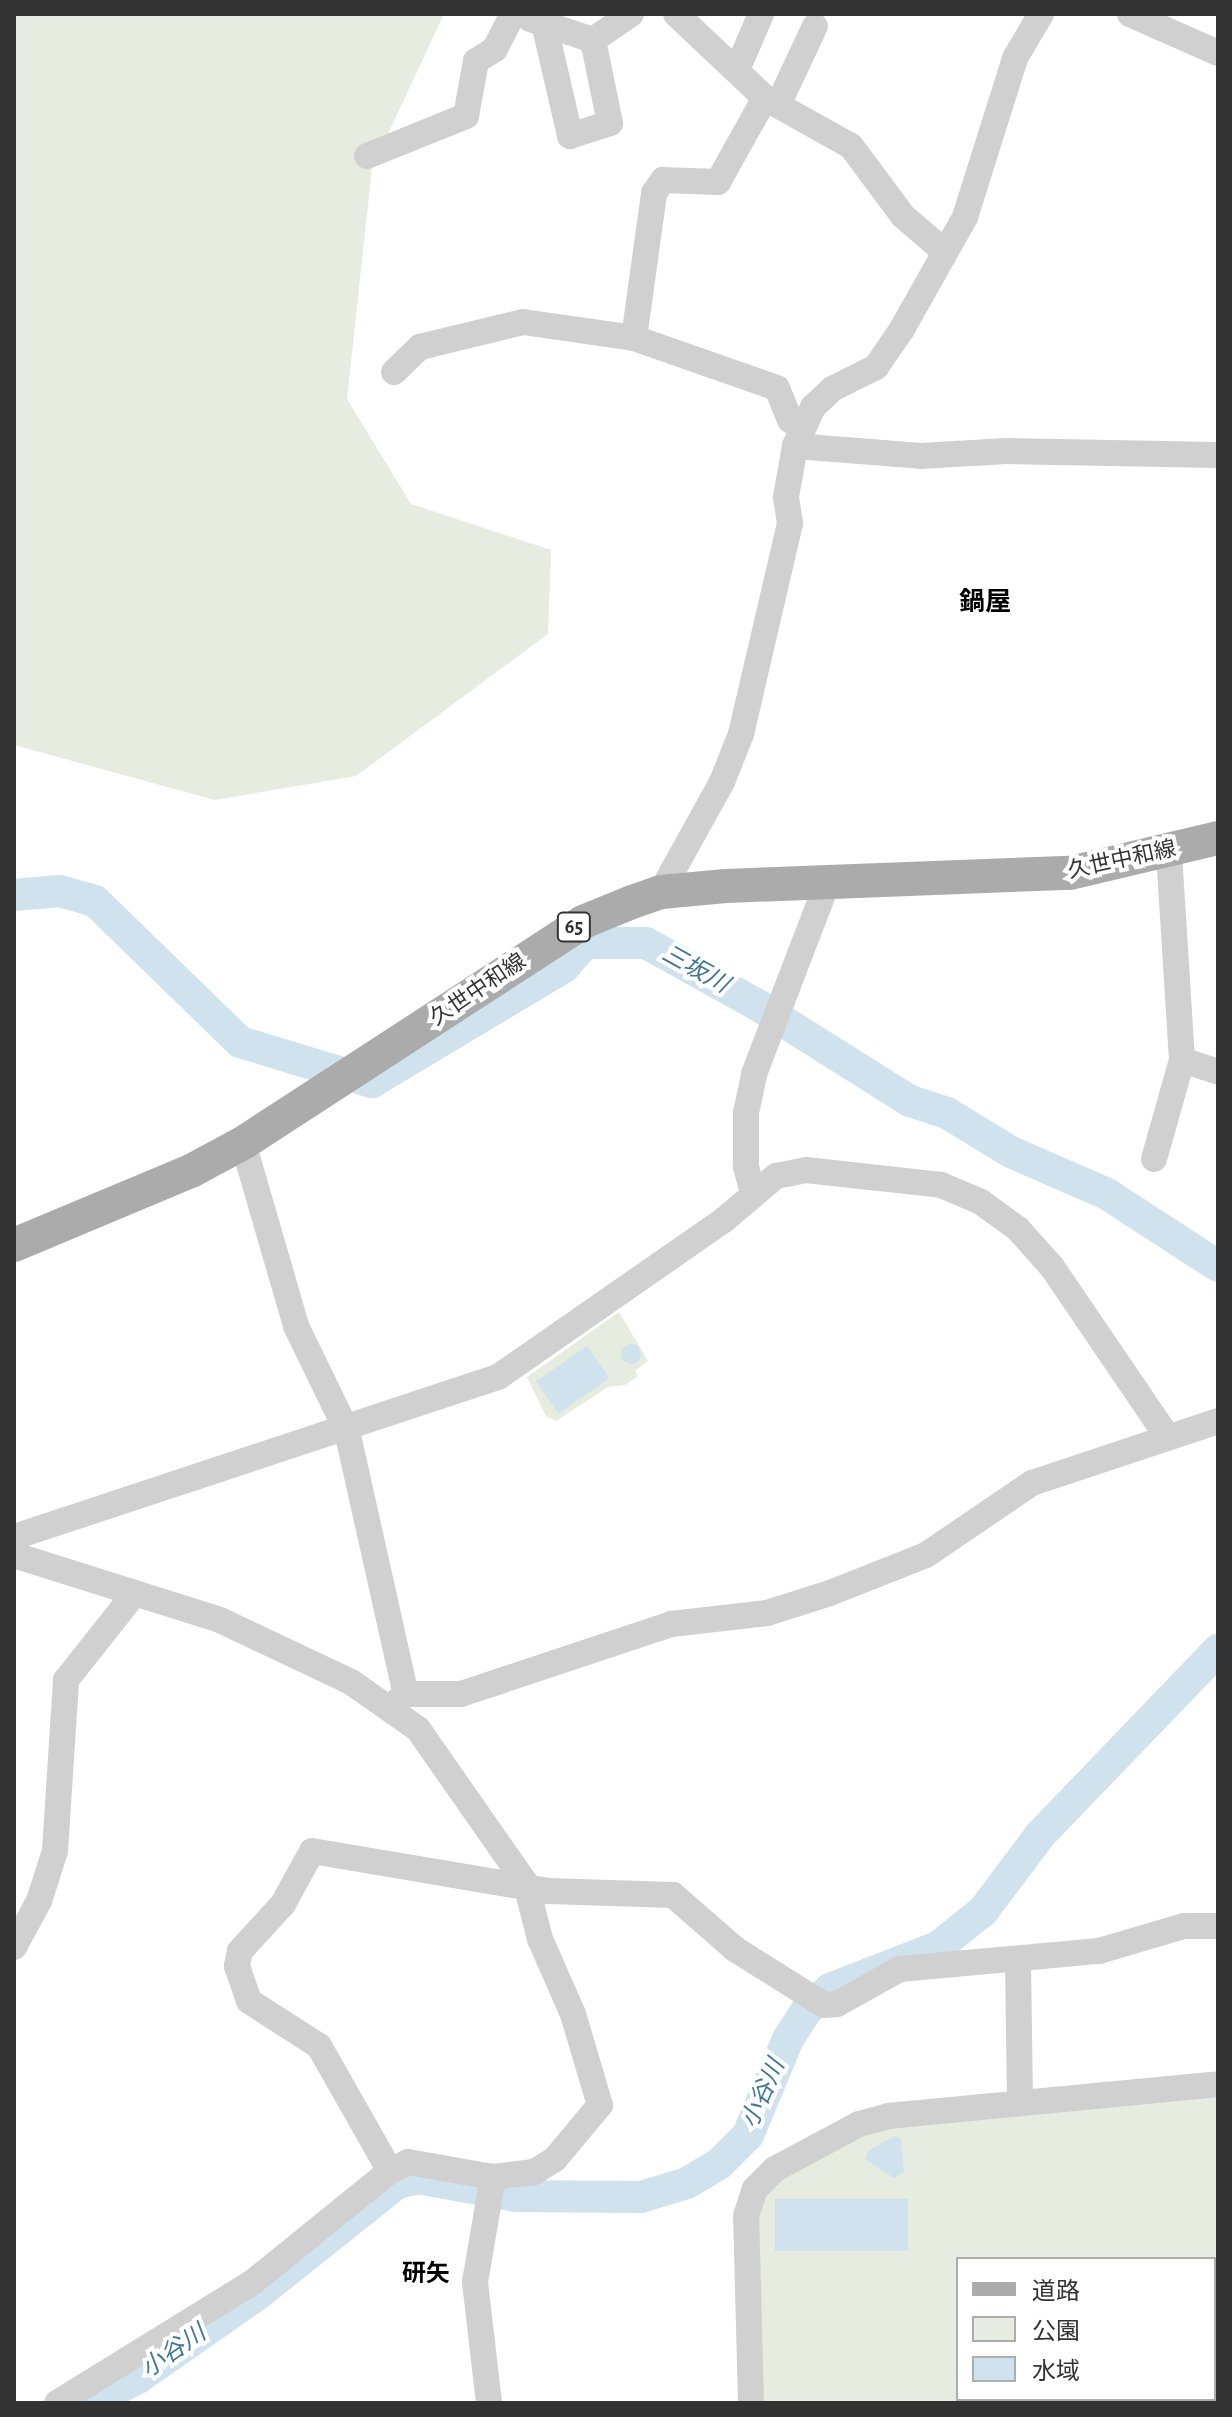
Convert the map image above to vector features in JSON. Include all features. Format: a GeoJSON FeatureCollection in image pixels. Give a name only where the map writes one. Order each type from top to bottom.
{"type":"FeatureCollection","features":[{"type":"Feature","properties":{"kind":"main road","name":"久世中和線"},"geometry":{"type":"LineString","coordinates":[[14,1245],[191,1171],[243,1143],[349,1078],[583,922],[661,892],[828,881],[1070,873],[1218,838]]}},
{"type":"Feature","properties":{"kind":"street"},"geometry":{"type":"LineString","coordinates":[[367,156],[466,116],[476,61],[495,49],[515,14],[593,40]]}},
{"type":"Feature","properties":{"kind":"street"},"geometry":{"type":"LineString","coordinates":[[593,40],[631,14]]}},
{"type":"Feature","properties":{"kind":"street"},"geometry":{"type":"LineString","coordinates":[[676,14],[772,101],[851,146],[903,216],[945,252]]}},
{"type":"Feature","properties":{"kind":"street"},"geometry":{"type":"LineString","coordinates":[[737,70],[761,14]]}},
{"type":"Feature","properties":{"kind":"street"},"geometry":{"type":"LineString","coordinates":[[661,892],[722,782],[741,734],[790,523],[786,497],[800,434],[813,407],[832,389],[876,367],[945,252],[965,217],[1015,58],[1041,14]]}},
{"type":"Feature","properties":{"kind":"street"},"geometry":{"type":"LineString","coordinates":[[1130,14],[1218,53]]}},
{"type":"Feature","properties":{"kind":"street"},"geometry":{"type":"LineString","coordinates":[[544,23],[570,136],[610,123],[593,40]]}},
{"type":"Feature","properties":{"kind":"street"},"geometry":{"type":"LineString","coordinates":[[634,338],[654,193],[663,180],[718,182],[772,101],[815,26]]}},
{"type":"Feature","properties":{"kind":"street"},"geometry":{"type":"LineString","coordinates":[[394,372],[420,347],[523,322],[634,338],[777,388],[790,420],[800,434],[921,456],[1006,451],[1218,455]]}},
{"type":"Feature","properties":{"kind":"street"},"geometry":{"type":"LineString","coordinates":[[1154,1159],[1182,1060],[1169,851]]}},
{"type":"Feature","properties":{"kind":"street"},"geometry":{"type":"LineString","coordinates":[[753,1193],[746,1166],[746,1113],[754,1074],[828,881]]}},
{"type":"Feature","properties":{"kind":"street"},"geometry":{"type":"LineString","coordinates":[[1182,1060],[1218,1072]]}},
{"type":"Feature","properties":{"kind":"street"},"geometry":{"type":"LineString","coordinates":[[57,2403],[253,2282],[390,2171],[408,2162],[493,2177],[534,2172],[555,2159],[600,2105],[573,2014],[540,1939],[526,1884],[398,1700],[347,1431],[296,1326],[243,1143]]}},
{"type":"Feature","properties":{"kind":"street"},"geometry":{"type":"LineString","coordinates":[[14,1537],[347,1431],[498,1377],[725,1219],[776,1176],[806,1170],[941,1185],[981,1202],[1018,1229],[1052,1267],[1166,1435]]}},
{"type":"Feature","properties":{"kind":"street"},"geometry":{"type":"LineString","coordinates":[[14,1555],[220,1620],[351,1682],[398,1700],[461,1694],[671,1624],[767,1613],[830,1593],[926,1555],[1032,1483],[1166,1435],[1218,1421]]}},
{"type":"Feature","properties":{"kind":"street"},"geometry":{"type":"LineString","coordinates":[[14,1947],[39,1901],[55,1851],[66,1680],[135,1593]]}},
{"type":"Feature","properties":{"kind":"street"},"geometry":{"type":"LineString","coordinates":[[390,2171],[319,2046],[249,2001],[237,1966],[240,1951],[283,1904],[312,1851],[526,1884],[548,1891],[673,1895],[735,1949],[813,1999],[837,2004],[867,1983],[900,1969],[1018,1961],[1099,1951],[1184,1926],[1218,1926]]}},
{"type":"Feature","properties":{"kind":"street"},"geometry":{"type":"LineString","coordinates":[[1018,1961],[1020,2103]]}},
{"type":"Feature","properties":{"kind":"street"},"geometry":{"type":"LineString","coordinates":[[751,2403],[746,2216],[755,2189],[775,2169],[859,2124],[1020,2103],[1218,2084]]}},
{"type":"Feature","properties":{"kind":"street"},"geometry":{"type":"LineString","coordinates":[[489,2403],[475,2282],[493,2177]]}},
{"type":"Feature","properties":{"kind":"green space"},"geometry":{"type":"Polygon","coordinates":[[[14,14],[444,14],[372,168],[347,399],[411,504],[551,550],[548,634],[356,776],[215,800],[14,745],[14,14]]]}},
{"type":"Feature","properties":{"kind":"green space"},"geometry":{"type":"Polygon","coordinates":[[[619,1312],[648,1361],[635,1371],[638,1376],[625,1385],[608,1387],[556,1421],[546,1416],[527,1377],[619,1312]]]}},
{"type":"Feature","properties":{"kind":"green space"},"geometry":{"type":"Polygon","coordinates":[[[1218,2092],[1216,2257],[956,2257],[956,2401],[1209,2403],[756,2403],[757,2218],[768,2187],[869,2128],[1218,2092]]]}},
{"type":"Feature","properties":{"kind":"water"},"geometry":{"type":"Polygon","coordinates":[[[631,1344],[638,1347],[641,1354],[638,1361],[631,1364],[624,1361],[621,1354],[624,1347],[631,1344]]]}},
{"type":"Feature","properties":{"kind":"water"},"geometry":{"type":"Polygon","coordinates":[[[587,1346],[609,1378],[559,1414],[536,1382],[587,1346]]]}},
{"type":"Feature","properties":{"kind":"water"},"geometry":{"type":"Polygon","coordinates":[[[895,2136],[901,2139],[904,2172],[894,2178],[865,2159],[869,2150],[895,2136]]]}},
{"type":"Feature","properties":{"kind":"water"},"geometry":{"type":"Polygon","coordinates":[[[775,2199],[908,2199],[908,2251],[775,2251],[775,2199]]]}},
{"type":"Feature","properties":{"kind":"waterway","name":"三坂川"},"geometry":{"type":"LineString","coordinates":[[14,895],[60,891],[95,901],[240,1042],[372,1082],[564,967],[585,943],[646,943],[759,1006],[910,1101],[947,1113],[1011,1152],[1107,1194],[1218,1266]]}},
{"type":"Feature","properties":{"kind":"waterway","name":"小谷川"},"geometry":{"type":"LineString","coordinates":[[89,2403],[138,2378],[258,2294],[397,2183],[418,2178],[515,2196],[641,2197],[687,2183],[719,2164],[748,2135],[788,2039],[807,2010],[830,1989],[938,1947],[983,1911],[1040,1835],[1218,1650]]}},
{"type":"Feature","properties":{"kind":"district","name":"鍋屋"},"geometry":{"type":"Point","coordinates":[985,603]}},
{"type":"Feature","properties":{"kind":"district","name":"研矢"},"geometry":{"type":"Point","coordinates":[426,2275]}}]}
